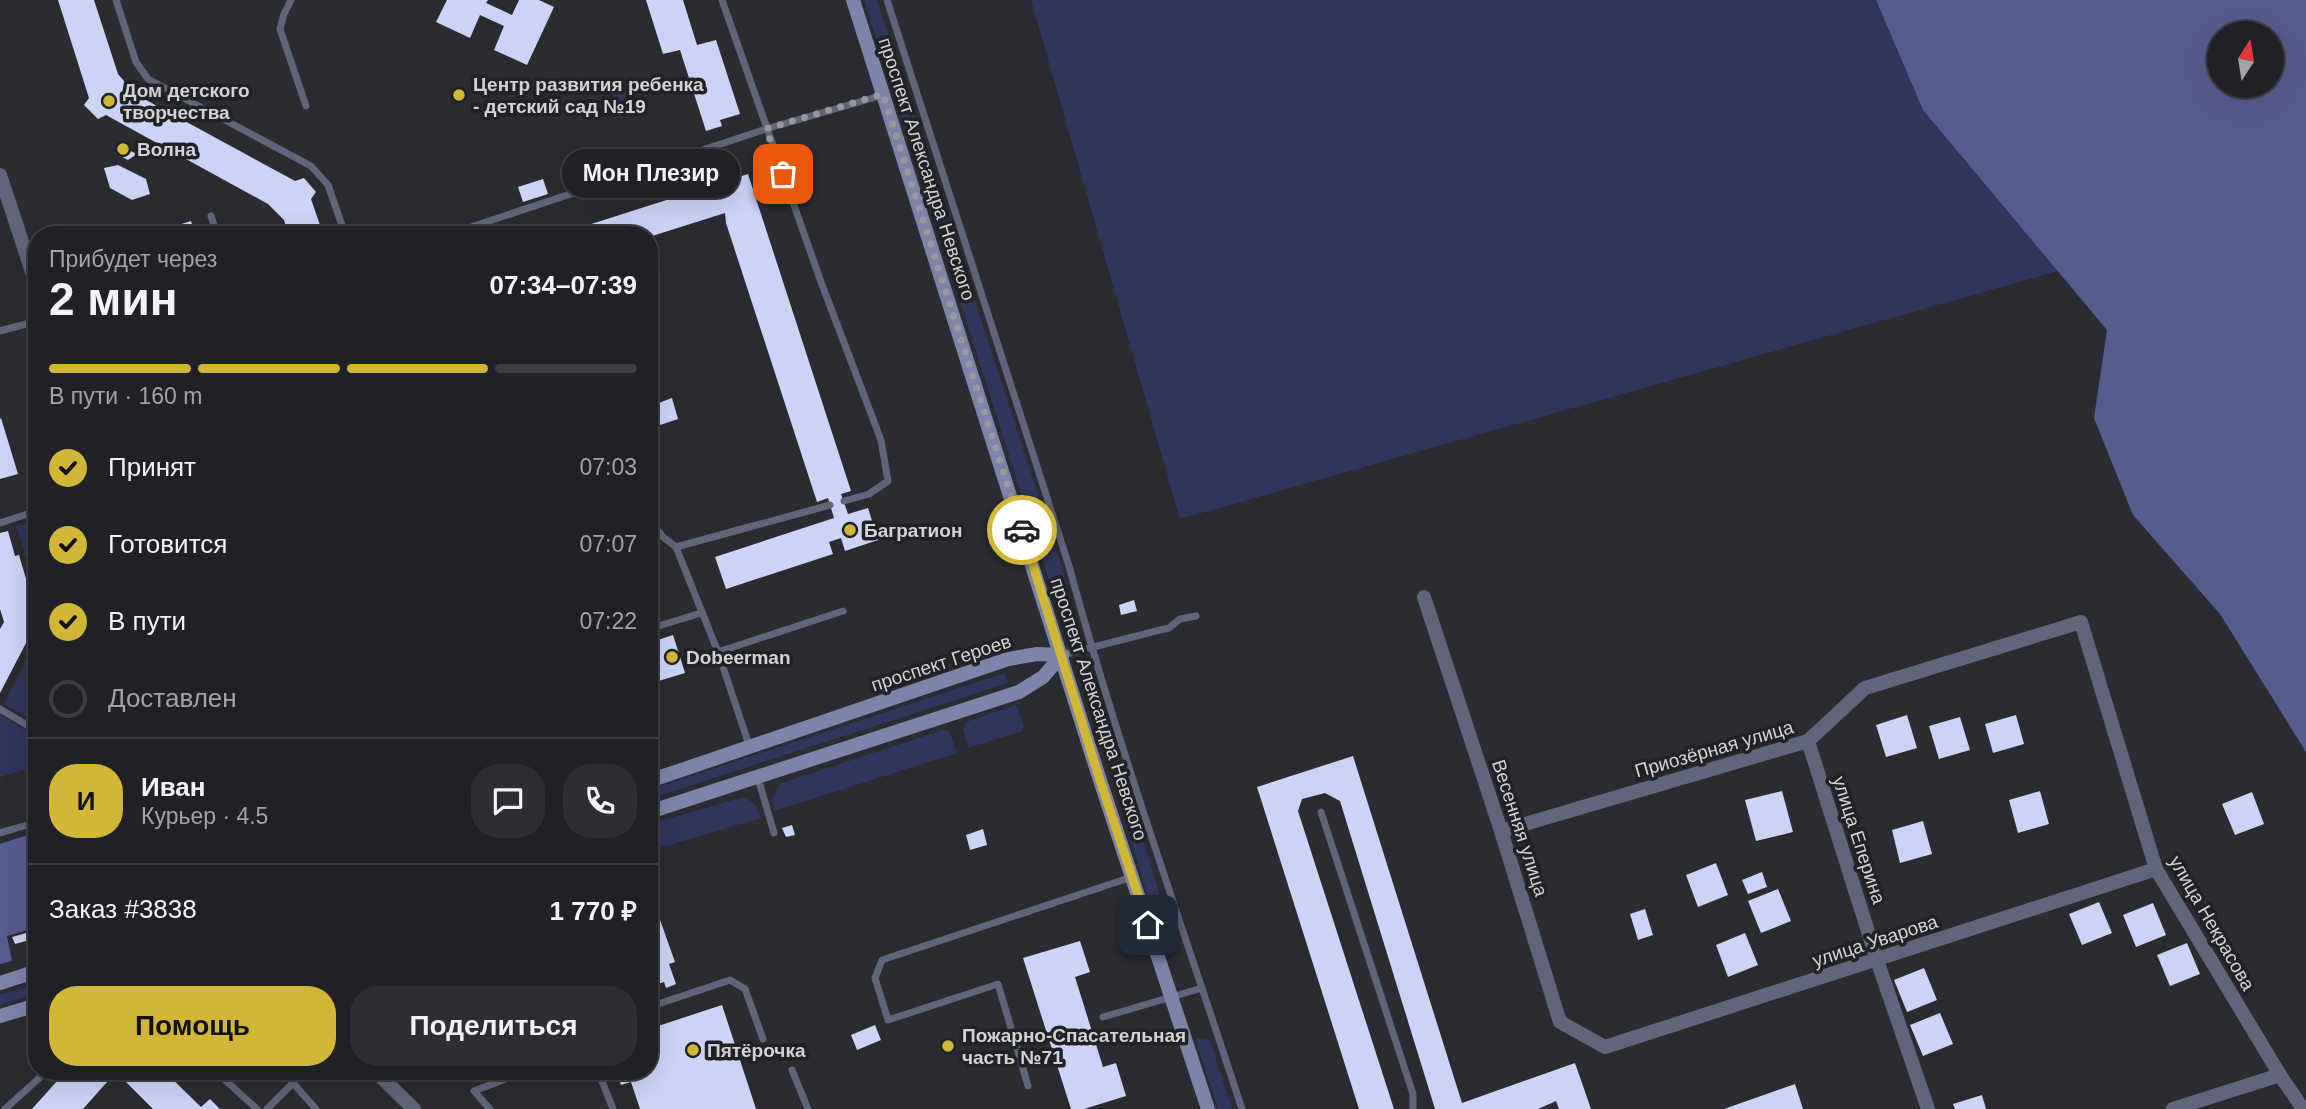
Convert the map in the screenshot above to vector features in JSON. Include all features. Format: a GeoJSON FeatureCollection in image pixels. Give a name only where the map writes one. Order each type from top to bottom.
{"type":"FeatureCollection","features":[{"type":"Feature","properties":{"kind":"main road","name":"проспект Александра Невского"},"geometry":{"type":"LineString","coordinates":[[853,0],[1097,771],[1208,1109]]}},
{"type":"Feature","properties":{"kind":"main road","name":"проспект Героев"},"geometry":{"type":"LineString","coordinates":[[658,778],[1008,659],[1037,654],[1062,655]]}},
{"type":"Feature","properties":{"kind":"main road"},"geometry":{"type":"LineString","coordinates":[[658,809],[1019,692],[1043,677],[1062,655]]}},
{"type":"Feature","properties":{"kind":"main road"},"geometry":{"type":"LineString","coordinates":[[0,983],[28,974]]}},
{"type":"Feature","properties":{"kind":"main road"},"geometry":{"type":"LineString","coordinates":[[0,1016],[28,1008]]}},
{"type":"Feature","properties":{"kind":"street"},"geometry":{"type":"LineString","coordinates":[[0,175],[28,260]]}},
{"type":"Feature","properties":{"kind":"street","name":"Весенняя улица"},"geometry":{"type":"LineString","coordinates":[[1424,597],[1560,1022],[1605,1047]]}},
{"type":"Feature","properties":{"kind":"street","name":"Приозёрная улица"},"geometry":{"type":"LineString","coordinates":[[1501,831],[1808,741],[1865,688],[2081,622]]}},
{"type":"Feature","properties":{"kind":"street","name":"улица Некрасова"},"geometry":{"type":"LineString","coordinates":[[2081,622],[2156,869],[2302,1109]]}},
{"type":"Feature","properties":{"kind":"street","name":"улица Еперина"},"geometry":{"type":"LineString","coordinates":[[1808,741],[1877,960],[1928,1109]]}},
{"type":"Feature","properties":{"kind":"street","name":"улица Уварова"},"geometry":{"type":"LineString","coordinates":[[1605,1047],[2156,869]]}},
{"type":"Feature","properties":{"kind":"street"},"geometry":{"type":"LineString","coordinates":[[2173,1109],[2280,1075]]}},
{"type":"Feature","properties":{"kind":"street"},"geometry":{"type":"LineString","coordinates":[[384,1080],[414,1109]]}},
{"type":"Feature","properties":{"kind":"lane"},"geometry":{"type":"LineString","coordinates":[[116,0],[136,62],[148,79],[310,166],[328,185],[342,226]]}},
{"type":"Feature","properties":{"kind":"lane"},"geometry":{"type":"LineString","coordinates":[[291,0],[280,29],[306,106]]}},
{"type":"Feature","properties":{"kind":"lane"},"geometry":{"type":"LineString","coordinates":[[722,0],[766,129],[881,440],[888,481],[869,494],[844,501]]}},
{"type":"Feature","properties":{"kind":"lane"},"geometry":{"type":"LineString","coordinates":[[887,0],[1069,566],[1126,759],[1242,1109]]}},
{"type":"Feature","properties":{"kind":"lane"},"geometry":{"type":"LineString","coordinates":[[478,226],[766,129],[883,94]]}},
{"type":"Feature","properties":{"kind":"lane"},"geometry":{"type":"LineString","coordinates":[[211,216],[214,226]]}},
{"type":"Feature","properties":{"kind":"lane"},"geometry":{"type":"LineString","coordinates":[[0,331],[28,323]]}},
{"type":"Feature","properties":{"kind":"lane"},"geometry":{"type":"LineString","coordinates":[[676,547],[830,505]]}},
{"type":"Feature","properties":{"kind":"lane"},"geometry":{"type":"LineString","coordinates":[[0,523],[28,514]]}},
{"type":"Feature","properties":{"kind":"lane"},"geometry":{"type":"LineString","coordinates":[[658,530],[676,547],[718,652],[750,748]]}},
{"type":"Feature","properties":{"kind":"lane"},"geometry":{"type":"LineString","coordinates":[[718,652],[843,611]]}},
{"type":"Feature","properties":{"kind":"lane"},"geometry":{"type":"LineString","coordinates":[[658,626],[701,613]]}},
{"type":"Feature","properties":{"kind":"lane"},"geometry":{"type":"LineString","coordinates":[[1062,655],[1169,628],[1180,619],[1196,616]]}},
{"type":"Feature","properties":{"kind":"lane"},"geometry":{"type":"LineString","coordinates":[[0,709],[28,726]]}},
{"type":"Feature","properties":{"kind":"lane"},"geometry":{"type":"LineString","coordinates":[[758,778],[774,833]]}},
{"type":"Feature","properties":{"kind":"lane"},"geometry":{"type":"LineString","coordinates":[[1321,812],[1413,1094],[1413,1109]]}},
{"type":"Feature","properties":{"kind":"lane"},"geometry":{"type":"LineString","coordinates":[[0,833],[28,825]]}},
{"type":"Feature","properties":{"kind":"lane"},"geometry":{"type":"LineString","coordinates":[[1028,1086],[998,984],[888,1020],[875,978],[882,960],[1133,876]]}},
{"type":"Feature","properties":{"kind":"lane"},"geometry":{"type":"LineString","coordinates":[[658,1004],[730,980],[745,989],[763,1039]]}},
{"type":"Feature","properties":{"kind":"lane"},"geometry":{"type":"LineString","coordinates":[[1103,1017],[1202,988]]}},
{"type":"Feature","properties":{"kind":"lane"},"geometry":{"type":"LineString","coordinates":[[792,1070],[808,1109]]}},
{"type":"Feature","properties":{"kind":"lane"},"geometry":{"type":"LineString","coordinates":[[5,1109],[37,1080]]}},
{"type":"Feature","properties":{"kind":"lane"},"geometry":{"type":"LineString","coordinates":[[225,1080],[257,1109]]}},
{"type":"Feature","properties":{"kind":"lane"},"geometry":{"type":"LineString","coordinates":[[490,1109],[474,1091],[503,1080]]}},
{"type":"Feature","properties":{"kind":"lane"},"geometry":{"type":"LineString","coordinates":[[602,1080],[613,1109]]}},
{"type":"Feature","properties":{"kind":"lane"},"geometry":{"type":"LineString","coordinates":[[267,1109],[293,1083],[316,1109]]}},
{"type":"Feature","properties":{"kind":"shaded area"},"geometry":{"type":"Polygon","coordinates":[[[864,0],[877,0],[1067,584],[1065,609],[1059,612],[864,0]]]}},
{"type":"Feature","properties":{"kind":"shaded area"},"geometry":{"type":"Polygon","coordinates":[[[1031,0],[1876,0],[1923,110],[2058,271],[1180,519],[1031,0]]]}},
{"type":"Feature","properties":{"kind":"shaded area"},"geometry":{"type":"Polygon","coordinates":[[[1876,0],[2306,0],[2306,752],[2220,614],[2133,515],[2094,418],[2107,330],[1923,110],[1876,0]]]}},
{"type":"Feature","properties":{"kind":"shaded area"},"geometry":{"type":"Polygon","coordinates":[[[617,86],[634,94],[622,119],[606,112],[617,86]]]}},
{"type":"Feature","properties":{"kind":"shaded area"},"geometry":{"type":"Polygon","coordinates":[[[28,523],[28,564],[16,526],[28,523]]]}},
{"type":"Feature","properties":{"kind":"shaded area"},"geometry":{"type":"Polygon","coordinates":[[[28,656],[28,718],[4,704],[28,656]]]}},
{"type":"Feature","properties":{"kind":"shaded area"},"geometry":{"type":"Polygon","coordinates":[[[1004,673],[1008,683],[658,796],[658,787],[1004,673]]]}},
{"type":"Feature","properties":{"kind":"shaded area"},"geometry":{"type":"Polygon","coordinates":[[[1082,679],[1096,684],[1177,952],[1161,939],[1082,679]]]}},
{"type":"Feature","properties":{"kind":"shaded area"},"geometry":{"type":"Polygon","coordinates":[[[1016,705],[1024,726],[1022,731],[968,748],[963,729],[966,722],[1016,705]]]}},
{"type":"Feature","properties":{"kind":"shaded area"},"geometry":{"type":"Polygon","coordinates":[[[0,715],[28,732],[28,769],[0,777],[0,715]]]}},
{"type":"Feature","properties":{"kind":"shaded area"},"geometry":{"type":"Polygon","coordinates":[[[943,730],[949,731],[957,753],[774,811],[772,800],[779,784],[943,730]]]}},
{"type":"Feature","properties":{"kind":"shaded area"},"geometry":{"type":"Polygon","coordinates":[[[744,797],[756,805],[761,818],[658,848],[658,821],[744,797]]]}},
{"type":"Feature","properties":{"kind":"shaded area"},"geometry":{"type":"Polygon","coordinates":[[[28,835],[28,930],[7,936],[12,961],[0,964],[0,844],[28,835]]]}},
{"type":"Feature","properties":{"kind":"shaded area"},"geometry":{"type":"Polygon","coordinates":[[[28,987],[28,996],[0,1005],[0,995],[28,987]]]}},
{"type":"Feature","properties":{"kind":"shaded area"},"geometry":{"type":"Polygon","coordinates":[[[1195,1038],[1210,1040],[1232,1109],[1218,1109],[1195,1038]]]}},
{"type":"Feature","properties":{"kind":"building"},"geometry":{"type":"Polygon","coordinates":[[[58,0],[94,0],[118,74],[135,94],[295,181],[304,178],[316,192],[311,199],[320,226],[286,226],[284,220],[268,204],[106,115],[98,119],[84,105],[89,98],[58,0]]]}},
{"type":"Feature","properties":{"kind":"building"},"geometry":{"type":"Polygon","coordinates":[[[447,0],[488,0],[486,3],[512,15],[519,0],[539,0],[554,7],[527,65],[494,50],[504,26],[480,15],[470,38],[436,22],[447,0]]]}},
{"type":"Feature","properties":{"kind":"building"},"geometry":{"type":"Polygon","coordinates":[[[646,0],[683,0],[697,45],[716,40],[740,114],[720,120],[722,126],[706,131],[680,50],[663,54],[646,0]]]}},
{"type":"Feature","properties":{"kind":"building","name":"Волна"},"geometry":{"type":"Polygon","coordinates":[[[118,145],[137,154],[128,160],[118,155],[118,145]]]}},
{"type":"Feature","properties":{"kind":"building"},"geometry":{"type":"Polygon","coordinates":[[[118,165],[146,179],[150,194],[132,200],[110,188],[104,168],[118,165]]]}},
{"type":"Feature","properties":{"kind":"building"},"geometry":{"type":"Polygon","coordinates":[[[748,174],[851,491],[841,494],[848,514],[868,508],[878,540],[845,551],[841,538],[829,542],[833,554],[726,589],[715,557],[834,518],[828,498],[817,502],[725,213],[658,234],[658,226],[585,226],[748,174]]]}},
{"type":"Feature","properties":{"kind":"building"},"geometry":{"type":"Polygon","coordinates":[[[543,179],[548,194],[523,202],[518,187],[543,179]]]}},
{"type":"Feature","properties":{"kind":"building"},"geometry":{"type":"Polygon","coordinates":[[[191,221],[193,226],[175,226],[191,221]]]}},
{"type":"Feature","properties":{"kind":"building"},"geometry":{"type":"Polygon","coordinates":[[[672,398],[678,419],[658,426],[658,403],[672,398]]]}},
{"type":"Feature","properties":{"kind":"building"},"geometry":{"type":"Polygon","coordinates":[[[0,419],[18,474],[0,479],[0,419]]]}},
{"type":"Feature","properties":{"kind":"building"},"geometry":{"type":"Polygon","coordinates":[[[8,531],[28,586],[28,639],[0,693],[0,629],[4,622],[0,609],[0,533],[8,531]]]}},
{"type":"Feature","properties":{"kind":"building"},"geometry":{"type":"Polygon","coordinates":[[[1134,600],[1137,611],[1121,615],[1119,605],[1134,600]]]}},
{"type":"Feature","properties":{"kind":"building"},"geometry":{"type":"Polygon","coordinates":[[[673,635],[685,673],[658,681],[658,640],[673,635]]]}},
{"type":"Feature","properties":{"kind":"building"},"geometry":{"type":"Polygon","coordinates":[[[1907,715],[1917,748],[1886,757],[1876,725],[1907,715]]]}},
{"type":"Feature","properties":{"kind":"building"},"geometry":{"type":"Polygon","coordinates":[[[2016,715],[2024,744],[1993,753],[1985,724],[2016,715]]]}},
{"type":"Feature","properties":{"kind":"building"},"geometry":{"type":"Polygon","coordinates":[[[1960,717],[1970,750],[1939,759],[1929,726],[1960,717]]]}},
{"type":"Feature","properties":{"kind":"building"},"geometry":{"type":"Polygon","coordinates":[[[1353,756],[1462,1103],[1575,1063],[1591,1109],[1559,1109],[1556,1101],[1538,1109],[1435,1109],[1340,801],[1325,793],[1302,799],[1298,811],[1394,1109],[1359,1109],[1257,787],[1353,756]]]}},
{"type":"Feature","properties":{"kind":"building"},"geometry":{"type":"Polygon","coordinates":[[[1782,791],[1793,832],[1756,841],[1745,800],[1782,791]]]}},
{"type":"Feature","properties":{"kind":"building"},"geometry":{"type":"Polygon","coordinates":[[[2040,791],[2049,824],[2018,833],[2009,800],[2040,791]]]}},
{"type":"Feature","properties":{"kind":"building"},"geometry":{"type":"Polygon","coordinates":[[[2252,792],[2264,824],[2235,835],[2222,804],[2252,792]]]}},
{"type":"Feature","properties":{"kind":"building"},"geometry":{"type":"Polygon","coordinates":[[[1923,821],[1932,854],[1900,863],[1892,830],[1923,821]]]}},
{"type":"Feature","properties":{"kind":"building"},"geometry":{"type":"Polygon","coordinates":[[[792,825],[795,835],[786,837],[782,828],[792,825]]]}},
{"type":"Feature","properties":{"kind":"building"},"geometry":{"type":"Polygon","coordinates":[[[983,829],[987,845],[970,850],[966,835],[983,829]]]}},
{"type":"Feature","properties":{"kind":"building"},"geometry":{"type":"Polygon","coordinates":[[[1716,863],[1728,895],[1698,907],[1686,875],[1716,863]]]}},
{"type":"Feature","properties":{"kind":"building"},"geometry":{"type":"Polygon","coordinates":[[[1762,872],[1767,887],[1748,894],[1742,880],[1762,872]]]}},
{"type":"Feature","properties":{"kind":"building"},"geometry":{"type":"Polygon","coordinates":[[[1778,889],[1791,921],[1761,933],[1748,901],[1778,889]]]}},
{"type":"Feature","properties":{"kind":"building"},"geometry":{"type":"Polygon","coordinates":[[[2099,902],[2112,933],[2082,945],[2069,914],[2099,902]]]}},
{"type":"Feature","properties":{"kind":"building"},"geometry":{"type":"Polygon","coordinates":[[[2153,903],[2166,935],[2136,947],[2123,915],[2153,903]]]}},
{"type":"Feature","properties":{"kind":"building"},"geometry":{"type":"Polygon","coordinates":[[[1645,909],[1653,935],[1638,940],[1630,914],[1645,909]]]}},
{"type":"Feature","properties":{"kind":"building"},"geometry":{"type":"Polygon","coordinates":[[[658,914],[675,962],[669,964],[676,984],[666,988],[664,982],[658,984],[658,914]]]}},
{"type":"Feature","properties":{"kind":"building"},"geometry":{"type":"Polygon","coordinates":[[[28,933],[28,940],[15,944],[12,937],[28,933]]]}},
{"type":"Feature","properties":{"kind":"building"},"geometry":{"type":"Polygon","coordinates":[[[1745,933],[1758,965],[1728,977],[1716,945],[1745,933]]]}},
{"type":"Feature","properties":{"kind":"building"},"geometry":{"type":"Polygon","coordinates":[[[1080,941],[1090,972],[1075,977],[1103,1067],[1116,1063],[1126,1096],[1084,1109],[1071,1109],[1023,958],[1080,941]]]}},
{"type":"Feature","properties":{"kind":"building"},"geometry":{"type":"Polygon","coordinates":[[[2187,943],[2200,974],[2170,986],[2157,955],[2187,943]]]}},
{"type":"Feature","properties":{"kind":"building"},"geometry":{"type":"Polygon","coordinates":[[[1924,968],[1937,1000],[1907,1012],[1894,980],[1924,968]]]}},
{"type":"Feature","properties":{"kind":"building","name":"Пятёрочка"},"geometry":{"type":"Polygon","coordinates":[[[722,1005],[756,1109],[640,1109],[631,1082],[621,1085],[619,1080],[658,1080],[658,1026],[722,1005]]]}},
{"type":"Feature","properties":{"kind":"building"},"geometry":{"type":"Polygon","coordinates":[[[1940,1013],[1953,1044],[1923,1056],[1910,1025],[1940,1013]]]}},
{"type":"Feature","properties":{"kind":"building"},"geometry":{"type":"Polygon","coordinates":[[[875,1025],[881,1040],[857,1050],[851,1035],[875,1025]]]}},
{"type":"Feature","properties":{"kind":"building"},"geometry":{"type":"Polygon","coordinates":[[[58,1080],[109,1080],[83,1109],[32,1109],[58,1080]]]}},
{"type":"Feature","properties":{"kind":"building"},"geometry":{"type":"Polygon","coordinates":[[[124,1080],[173,1080],[201,1107],[210,1099],[220,1109],[153,1109],[124,1080]]]}},
{"type":"Feature","properties":{"kind":"building"},"geometry":{"type":"Polygon","coordinates":[[[1795,1084],[1803,1109],[1724,1109],[1795,1084]]]}},
{"type":"Feature","properties":{"kind":"building"},"geometry":{"type":"Polygon","coordinates":[[[1982,1095],[1986,1109],[1955,1109],[1953,1104],[1982,1095]]]}},
{"type":"Feature","properties":{"kind":"way so far"},"geometry":{"type":"LineString","coordinates":[[783,174],[766,129],[883,94],[1022,530]]}},
{"type":"Feature","properties":{"kind":"place","name":"Центр развития ребенка - детский сад №19"},"geometry":{"type":"Point","coordinates":[459,95]}},
{"type":"Feature","properties":{"kind":"place","name":"Дом детского творчества"},"geometry":{"type":"Point","coordinates":[109,101]}},
{"type":"Feature","properties":{"kind":"place","name":"Волна"},"geometry":{"type":"Point","coordinates":[123,149]}},
{"type":"Feature","properties":{"kind":"place","name":"Мон Плезир"},"geometry":{"type":"Point","coordinates":[783,174]}},
{"type":"Feature","properties":{"kind":"place","name":"Багратион"},"geometry":{"type":"Point","coordinates":[850,530]}},
{"type":"Feature","properties":{"kind":"place","name":"Dobeerman"},"geometry":{"type":"Point","coordinates":[672,657]}},
{"type":"Feature","properties":{"kind":"place","name":"Пожарно-Спасательная часть №71"},"geometry":{"type":"Point","coordinates":[948,1046]}},
{"type":"Feature","properties":{"kind":"place","name":"Пятёрочка"},"geometry":{"type":"Point","coordinates":[693,1050]}},
{"type":"Feature","properties":{"kind":"route"},"geometry":{"type":"LineString","coordinates":[[1022,530],[1148,925]]}}]}
